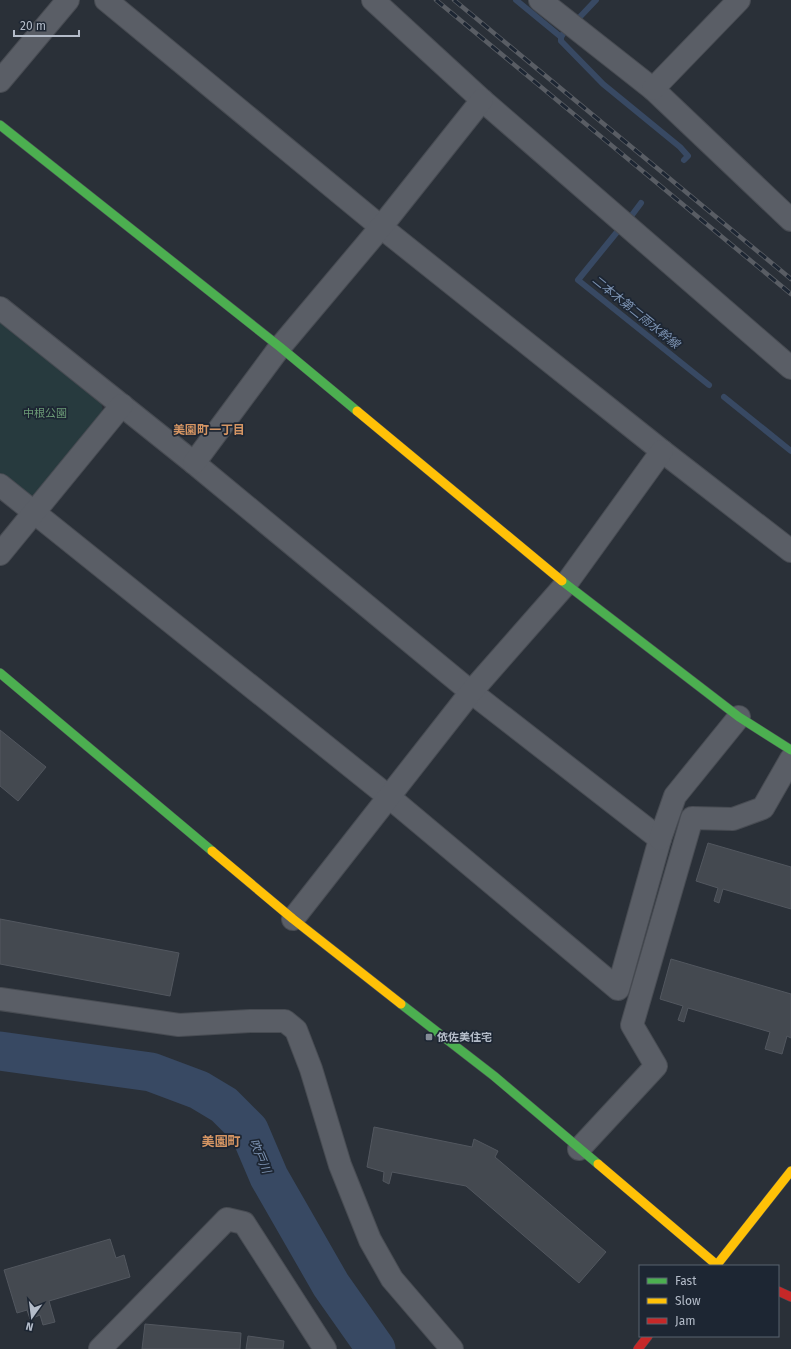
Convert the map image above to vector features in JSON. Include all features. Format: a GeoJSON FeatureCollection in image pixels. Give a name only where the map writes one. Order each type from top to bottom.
{"type":"FeatureCollection","features":[{"type":"Feature","properties":{"kind":"street"},"geometry":{"type":"LineString","coordinates":[[0,82],[68,0]]}},
{"type":"Feature","properties":{"kind":"street"},"geometry":{"type":"LineString","coordinates":[[106,0],[381,227],[662,451],[791,551]]}},
{"type":"Feature","properties":{"kind":"street"},"geometry":{"type":"LineString","coordinates":[[373,0],[482,100],[791,368]]}},
{"type":"Feature","properties":{"kind":"street"},"geometry":{"type":"LineString","coordinates":[[540,0],[653,89],[791,220]]}},
{"type":"Feature","properties":{"kind":"street"},"geometry":{"type":"LineString","coordinates":[[653,89],[739,0]]}},
{"type":"Feature","properties":{"kind":"street"},"geometry":{"type":"LineString","coordinates":[[194,463],[280,347],[381,227],[482,100]]}},
{"type":"Feature","properties":{"kind":"street"},"geometry":{"type":"LineString","coordinates":[[0,125],[280,347],[566,584],[739,717],[791,750]]}},
{"type":"Feature","properties":{"kind":"street"},"geometry":{"type":"LineString","coordinates":[[0,308],[194,463],[471,692],[660,839]]}},
{"type":"Feature","properties":{"kind":"street"},"geometry":{"type":"LineString","coordinates":[[0,554],[122,405]]}},
{"type":"Feature","properties":{"kind":"street"},"geometry":{"type":"LineString","coordinates":[[293,919],[471,692],[566,584],[662,451]]}},
{"type":"Feature","properties":{"kind":"street"},"geometry":{"type":"LineString","coordinates":[[0,485],[389,797],[618,990],[660,839],[675,796],[739,717]]}},
{"type":"Feature","properties":{"kind":"street"},"geometry":{"type":"LineString","coordinates":[[0,673],[293,919],[494,1076],[716,1265]]}},
{"type":"Feature","properties":{"kind":"street"},"geometry":{"type":"LineString","coordinates":[[579,1149],[656,1066],[632,1025],[692,818],[733,818],[763,808],[791,759]]}},
{"type":"Feature","properties":{"kind":"street"},"geometry":{"type":"LineString","coordinates":[[0,999],[179,1025],[250,1021],[285,1021],[296,1030],[311,1069],[340,1165],[370,1240],[392,1278],[452,1349]]}},
{"type":"Feature","properties":{"kind":"street"},"geometry":{"type":"LineString","coordinates":[[718,1265],[791,1171]]}},
{"type":"Feature","properties":{"kind":"street"},"geometry":{"type":"LineString","coordinates":[[100,1349],[227,1219],[244,1224],[325,1349]]}},
{"type":"Feature","properties":{"kind":"street"},"geometry":{"type":"LineString","coordinates":[[779,1291],[791,1297]]}},
{"type":"Feature","properties":{"kind":"street"},"geometry":{"type":"LineString","coordinates":[[638,1349],[647,1337]]}},
{"type":"Feature","properties":{"kind":"green space","name":"中根公園"},"geometry":{"type":"Polygon","coordinates":[[[0,319],[101,400],[103,413],[37,496],[28,495],[0,473],[0,319]]]}},
{"type":"Feature","properties":{"kind":"building"},"geometry":{"type":"Polygon","coordinates":[[[0,730],[46,767],[18,801],[0,786],[0,730]]]}},
{"type":"Feature","properties":{"kind":"building"},"geometry":{"type":"Polygon","coordinates":[[[708,843],[791,867],[791,909],[723,889],[719,903],[714,901],[718,888],[696,881],[708,843]]]}},
{"type":"Feature","properties":{"kind":"building"},"geometry":{"type":"Polygon","coordinates":[[[0,919],[179,953],[170,996],[0,964],[0,919]]]}},
{"type":"Feature","properties":{"kind":"building"},"geometry":{"type":"Polygon","coordinates":[[[671,959],[791,994],[791,1038],[787,1036],[782,1054],[765,1049],[770,1032],[688,1008],[684,1022],[678,1020],[683,1006],[660,999],[671,959]]]}},
{"type":"Feature","properties":{"kind":"building"},"geometry":{"type":"Polygon","coordinates":[[[374,1127],[472,1147],[474,1139],[498,1151],[495,1157],[606,1252],[579,1283],[466,1186],[392,1172],[389,1184],[383,1181],[384,1172],[367,1167],[374,1127]]]}},
{"type":"Feature","properties":{"kind":"building"},"geometry":{"type":"Polygon","coordinates":[[[110,1239],[116,1258],[124,1255],[130,1277],[49,1301],[55,1322],[43,1325],[40,1315],[30,1319],[27,1310],[17,1313],[4,1270],[110,1239]]]}},
{"type":"Feature","properties":{"kind":"building"},"geometry":{"type":"Polygon","coordinates":[[[145,1324],[241,1333],[240,1349],[142,1349],[145,1324]]]}},
{"type":"Feature","properties":{"kind":"building"},"geometry":{"type":"Polygon","coordinates":[[[248,1336],[284,1341],[283,1349],[246,1349],[248,1336]]]}},
{"type":"Feature","properties":{"kind":"waterway"},"geometry":{"type":"LineString","coordinates":[[516,0],[561,37]]}},
{"type":"Feature","properties":{"kind":"waterway","name":"二本木第二雨水幹線"},"geometry":{"type":"LineString","coordinates":[[577,20],[596,0]]}},
{"type":"Feature","properties":{"kind":"waterway","name":"二本木第二雨水幹線"},"geometry":{"type":"LineString","coordinates":[[563,34],[561,41],[603,84],[680,147],[688,156],[684,160]]}},
{"type":"Feature","properties":{"kind":"waterway","name":"二本木第二雨水幹線"},"geometry":{"type":"LineString","coordinates":[[629,219],[641,203]]}},
{"type":"Feature","properties":{"kind":"waterway","name":"二本木第二雨水幹線"},"geometry":{"type":"LineString","coordinates":[[617,232],[578,280],[709,385]]}},
{"type":"Feature","properties":{"kind":"waterway","name":"二本木第二雨水幹線"},"geometry":{"type":"LineString","coordinates":[[724,397],[791,451]]}},
{"type":"Feature","properties":{"kind":"waterway","name":"吹戸川"},"geometry":{"type":"LineString","coordinates":[[0,1051],[151,1072],[199,1090],[224,1105],[249,1130],[269,1177],[331,1285],[376,1349]]}},
{"type":"Feature","properties":{"kind":"railway"},"geometry":{"type":"LineString","coordinates":[[436,0],[791,294]]}},
{"type":"Feature","properties":{"kind":"railway"},"geometry":{"type":"LineString","coordinates":[[454,0],[791,279]]}},
{"type":"Feature","properties":{"kind":"traffic: fast"},"geometry":{"type":"LineString","coordinates":[[0,125],[280,347],[357,411]]}},
{"type":"Feature","properties":{"kind":"traffic: fast"},"geometry":{"type":"LineString","coordinates":[[562,581],[739,717],[791,750]]}},
{"type":"Feature","properties":{"kind":"traffic: fast"},"geometry":{"type":"LineString","coordinates":[[0,673],[212,851]]}},
{"type":"Feature","properties":{"kind":"traffic: fast"},"geometry":{"type":"LineString","coordinates":[[401,1004],[494,1076],[598,1164]]}},
{"type":"Feature","properties":{"kind":"traffic: slow"},"geometry":{"type":"LineString","coordinates":[[357,411],[562,581]]}},
{"type":"Feature","properties":{"kind":"traffic: slow"},"geometry":{"type":"LineString","coordinates":[[212,851],[293,919],[401,1004]]}},
{"type":"Feature","properties":{"kind":"traffic: slow"},"geometry":{"type":"LineString","coordinates":[[598,1164],[717,1265]]}},
{"type":"Feature","properties":{"kind":"traffic: slow"},"geometry":{"type":"LineString","coordinates":[[717,1265],[791,1171]]}},
{"type":"Feature","properties":{"kind":"traffic: jam"},"geometry":{"type":"LineString","coordinates":[[779,1291],[791,1297]]}},
{"type":"Feature","properties":{"kind":"traffic: jam"},"geometry":{"type":"LineString","coordinates":[[638,1349],[647,1337]]}},
{"type":"Feature","properties":{"kind":"place","name":"依佐美住宅"},"geometry":{"type":"Point","coordinates":[429,1037]}},
{"type":"Feature","properties":{"kind":"district","name":"美園町一丁目"},"geometry":{"type":"Point","coordinates":[209,430]}},
{"type":"Feature","properties":{"kind":"district","name":"美園町"},"geometry":{"type":"Point","coordinates":[221,1141]}}]}
